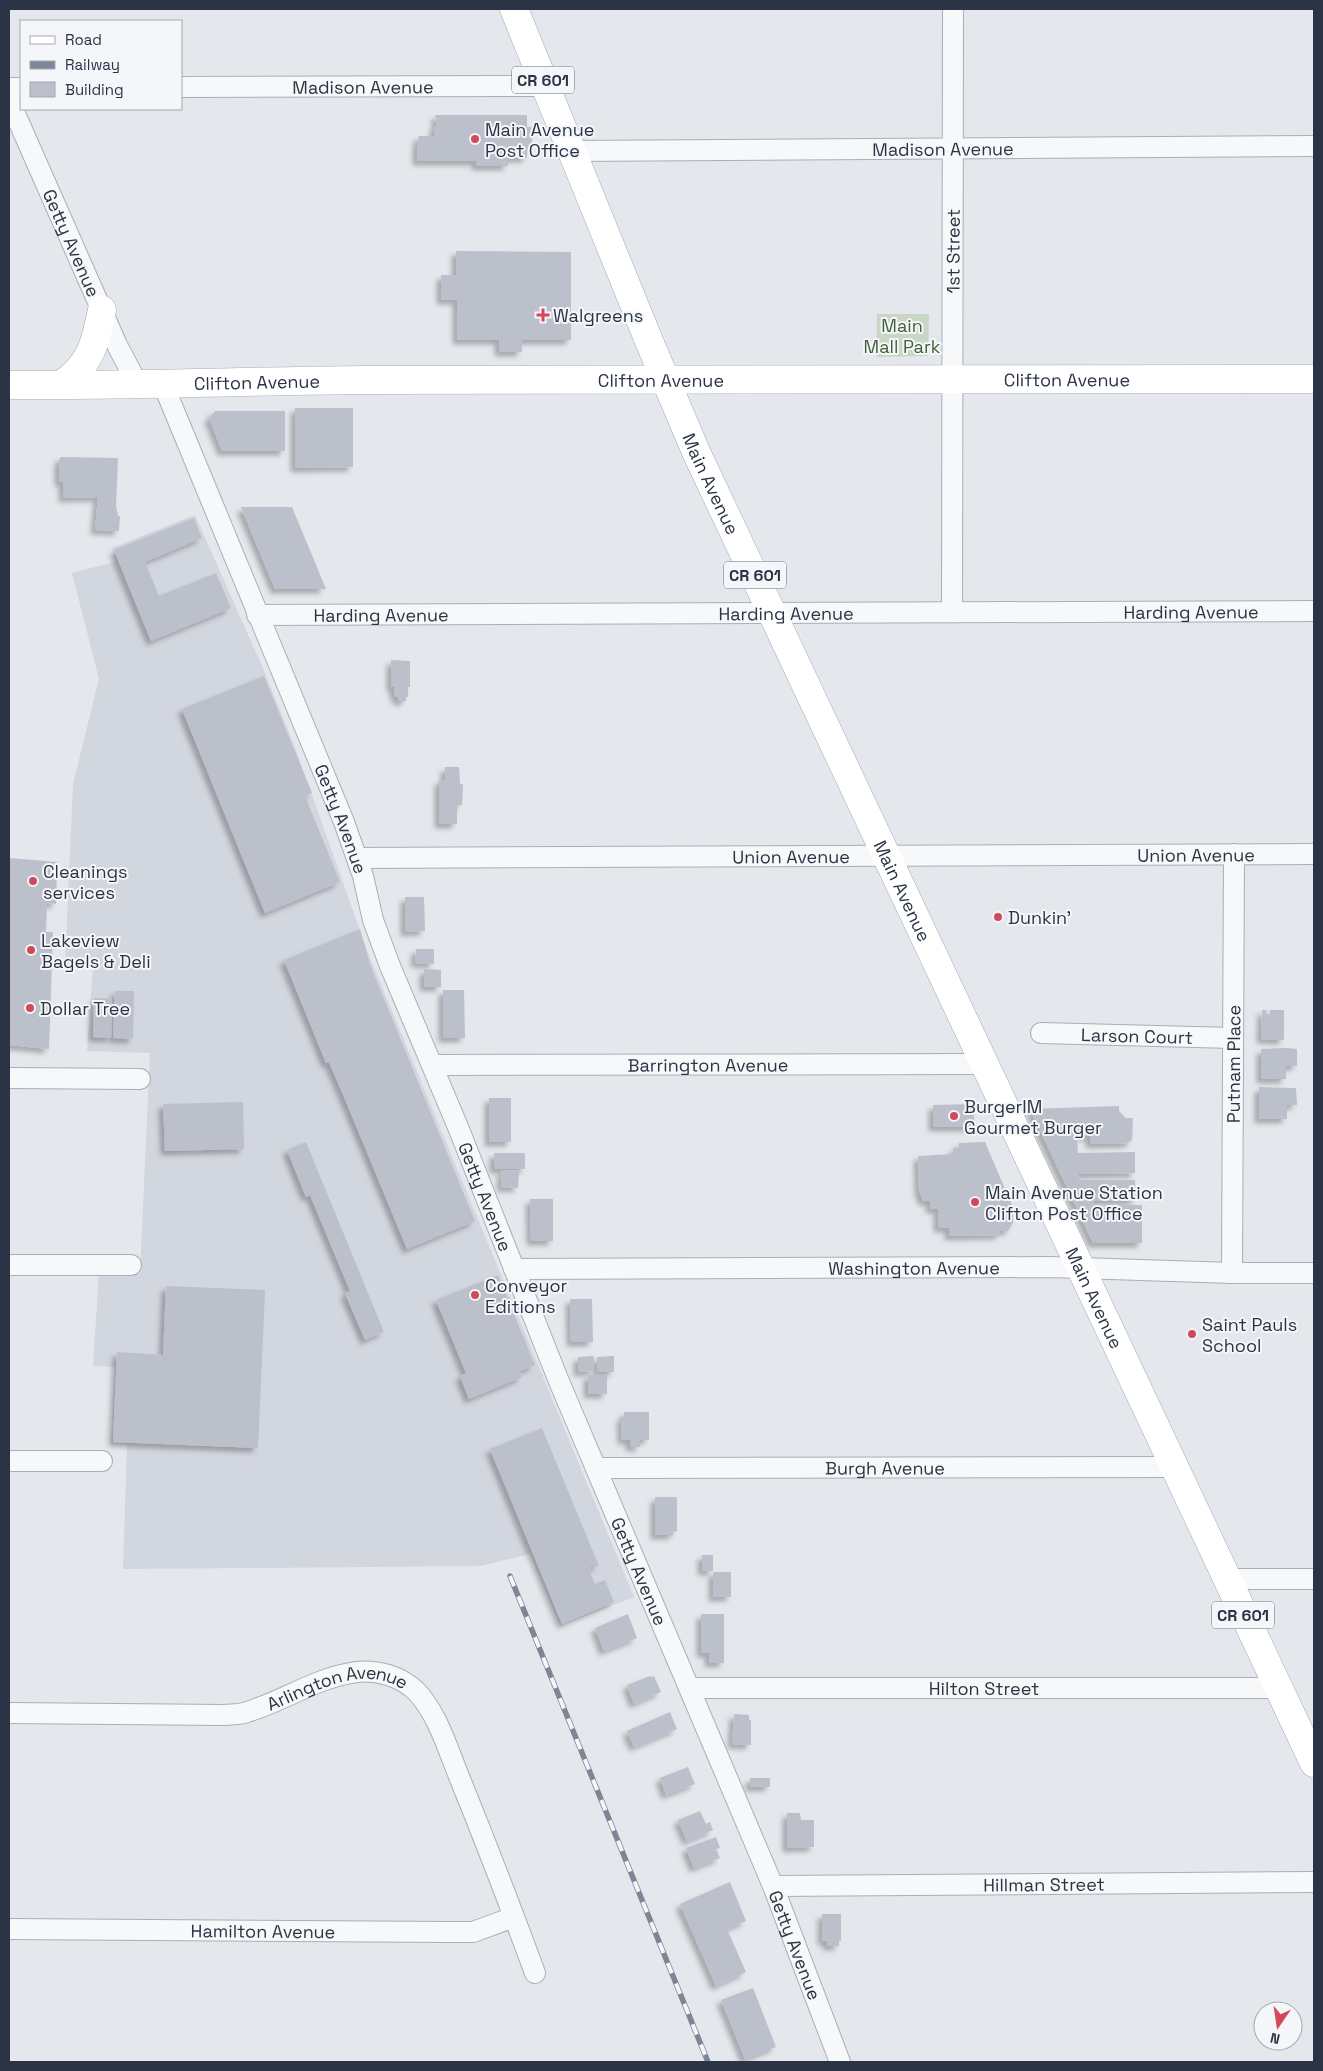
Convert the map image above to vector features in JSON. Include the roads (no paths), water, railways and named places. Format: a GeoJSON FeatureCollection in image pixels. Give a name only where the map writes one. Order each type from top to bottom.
{"type":"FeatureCollection","features":[{"type":"Feature","properties":{"kind":"main road","name":"Main Avenue"},"geometry":{"type":"LineString","coordinates":[[514,9],[697,454],[1226,1580],[1314,1763]]}},
{"type":"Feature","properties":{"kind":"main road"},"geometry":{"type":"LineString","coordinates":[[62,384],[82,368],[89,357],[95,342],[102,310]]}},
{"type":"Feature","properties":{"kind":"main road","name":"Clifton Avenue"},"geometry":{"type":"LineString","coordinates":[[9,384],[150,384],[260,381],[1314,379]]}},
{"type":"Feature","properties":{"kind":"street","name":"1st Street"},"geometry":{"type":"LineString","coordinates":[[952,9],[954,149],[952,612]]}},
{"type":"Feature","properties":{"kind":"street","name":"Madison Avenue"},"geometry":{"type":"LineString","coordinates":[[182,88],[545,86]]}},
{"type":"Feature","properties":{"kind":"street","name":"Getty Avenue"},"geometry":{"type":"LineString","coordinates":[[9,100],[102,310],[150,384],[257,614],[344,822],[357,858],[373,920],[596,1468],[773,1886],[840,2062]]}},
{"type":"Feature","properties":{"kind":"street","name":"Madison Avenue"},"geometry":{"type":"LineString","coordinates":[[572,151],[1314,146]]}},
{"type":"Feature","properties":{"kind":"street","name":"Harding Avenue"},"geometry":{"type":"LineString","coordinates":[[257,614],[1314,611]]}},
{"type":"Feature","properties":{"kind":"street","name":"Putnam Place"},"geometry":{"type":"LineString","coordinates":[[1232,1273],[1234,854]]}},
{"type":"Feature","properties":{"kind":"street","name":"Union Avenue"},"geometry":{"type":"LineString","coordinates":[[357,858],[1314,854]]}},
{"type":"Feature","properties":{"kind":"street","name":"Larson Court"},"geometry":{"type":"LineString","coordinates":[[1041,1032],[1233,1038]]}},
{"type":"Feature","properties":{"kind":"street","name":"Barrington Avenue"},"geometry":{"type":"LineString","coordinates":[[432,1065],[985,1064]]}},
{"type":"Feature","properties":{"kind":"street"},"geometry":{"type":"LineString","coordinates":[[9,1078],[140,1079]]}},
{"type":"Feature","properties":{"kind":"street"},"geometry":{"type":"LineString","coordinates":[[9,1265],[131,1265]]}},
{"type":"Feature","properties":{"kind":"street","name":"Washington Avenue"},"geometry":{"type":"LineString","coordinates":[[514,1269],[1080,1268],[1232,1273],[1314,1272]]}},
{"type":"Feature","properties":{"kind":"street"},"geometry":{"type":"LineString","coordinates":[[9,1461],[102,1460]]}},
{"type":"Feature","properties":{"kind":"street","name":"Burgh Avenue"},"geometry":{"type":"LineString","coordinates":[[596,1468],[1174,1466]]}},
{"type":"Feature","properties":{"kind":"street"},"geometry":{"type":"LineString","coordinates":[[1226,1580],[1314,1579]]}},
{"type":"Feature","properties":{"kind":"street","name":"Arlington Avenue"},"geometry":{"type":"LineString","coordinates":[[9,1713],[224,1715],[245,1713],[306,1687],[338,1676],[357,1672],[378,1673],[398,1677],[416,1691],[430,1710],[439,1729],[487,1844],[535,1973]]}},
{"type":"Feature","properties":{"kind":"street","name":"Hilton Street"},"geometry":{"type":"LineString","coordinates":[[689,1688],[1278,1688]]}},
{"type":"Feature","properties":{"kind":"street","name":"Hillman Street"},"geometry":{"type":"LineString","coordinates":[[773,1886],[1314,1882]]}},
{"type":"Feature","properties":{"kind":"street","name":"Hamilton Avenue"},"geometry":{"type":"LineString","coordinates":[[9,1929],[473,1932],[514,1917]]}},
{"type":"Feature","properties":{"kind":"railway"},"geometry":{"type":"LineString","coordinates":[[510,1576],[708,2062]]}},
{"type":"Feature","properties":{"kind":"place","name":"Main Avenue Post Office"},"geometry":{"type":"Point","coordinates":[475,139]}},
{"type":"Feature","properties":{"kind":"place","name":"Walgreens"},"geometry":{"type":"Point","coordinates":[543,315]}},
{"type":"Feature","properties":{"kind":"place","name":"Cleanings services"},"geometry":{"type":"Point","coordinates":[33,881]}},
{"type":"Feature","properties":{"kind":"place","name":"Dunkin'"},"geometry":{"type":"Point","coordinates":[998,917]}},
{"type":"Feature","properties":{"kind":"place","name":"Lakeview Bagels & Deli"},"geometry":{"type":"Point","coordinates":[31,950]}},
{"type":"Feature","properties":{"kind":"place","name":"Dollar Tree"},"geometry":{"type":"Point","coordinates":[30,1008]}},
{"type":"Feature","properties":{"kind":"place","name":"BurgerIM Gourmet Burger"},"geometry":{"type":"Point","coordinates":[954,1116]}},
{"type":"Feature","properties":{"kind":"place","name":"Main Avenue Station Clifton Post Office"},"geometry":{"type":"Point","coordinates":[975,1202]}},
{"type":"Feature","properties":{"kind":"place","name":"Conveyor Editions"},"geometry":{"type":"Point","coordinates":[475,1295]}},
{"type":"Feature","properties":{"kind":"place","name":"Saint Pauls School"},"geometry":{"type":"Point","coordinates":[1192,1334]}},
{"type":"Feature","properties":{"kind":"park label","name":"Main Mall Park"},"geometry":{"type":"Point","coordinates":[902,335]}}]}
